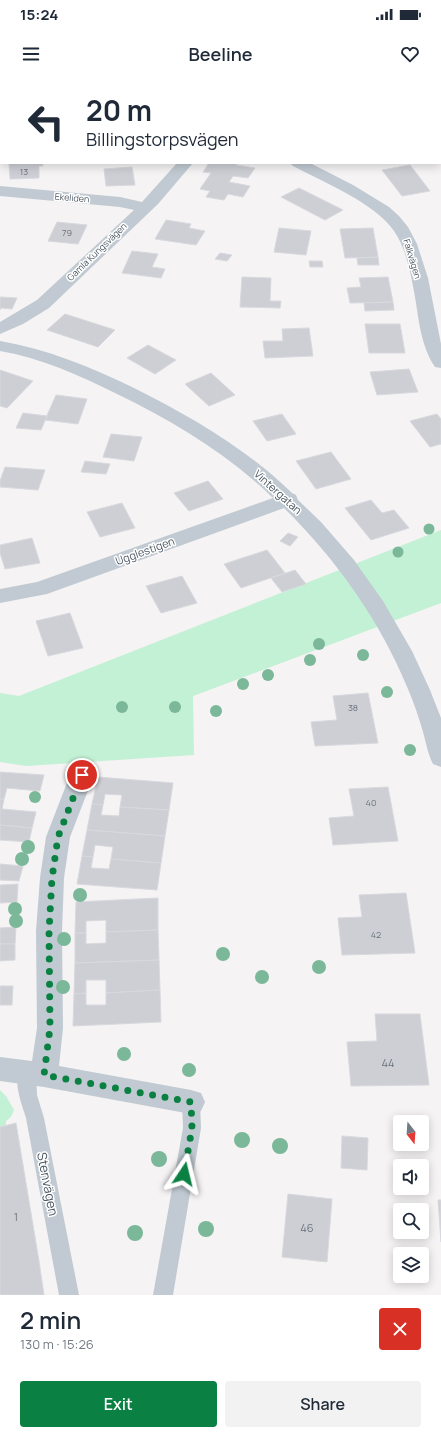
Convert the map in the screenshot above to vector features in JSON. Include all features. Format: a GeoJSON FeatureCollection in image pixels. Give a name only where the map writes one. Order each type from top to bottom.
{"type":"FeatureCollection","features":[{"type":"Feature","properties":{"kind":"street","name":"Gamla Kungsvägen"},"geometry":{"type":"LineString","coordinates":[[0,329],[42,304],[152,201],[184,164]]}},
{"type":"Feature","properties":{"kind":"street","name":"Falkvägen"},"geometry":{"type":"LineString","coordinates":[[300,164],[373,203],[394,220],[407,238],[414,260],[433,344],[441,363]]}},
{"type":"Feature","properties":{"kind":"street","name":"Ekeliden"},"geometry":{"type":"LineString","coordinates":[[0,191],[120,202],[144,207]]}},
{"type":"Feature","properties":{"kind":"street","name":"Vintergatan"},"geometry":{"type":"LineString","coordinates":[[0,346],[13,348],[57,362],[142,398],[192,426],[254,469],[289,499],[351,568],[391,630],[414,676],[436,734],[441,758]]}},
{"type":"Feature","properties":{"kind":"street","name":"Ugglestigen"},"geometry":{"type":"LineString","coordinates":[[0,596],[40,589],[289,499]]}},
{"type":"Feature","properties":{"kind":"street"},"geometry":{"type":"LineString","coordinates":[[36,1074],[50,1028],[49,931],[52,878],[58,837],[82,775]]}},
{"type":"Feature","properties":{"kind":"street"},"geometry":{"type":"LineString","coordinates":[[0,1069],[36,1074],[191,1102]]}},
{"type":"Feature","properties":{"kind":"lane","name":"Stenvägen"},"geometry":{"type":"LineString","coordinates":[[36,1074],[28,1095],[35,1118],[69,1295]]}},
{"type":"Feature","properties":{"kind":"lane"},"geometry":{"type":"LineString","coordinates":[[163,1295],[192,1128],[191,1102]]}},
{"type":"Feature","properties":{"kind":"green space"},"geometry":{"type":"Polygon","coordinates":[[[441,530],[441,603],[193,696],[194,755],[26,766],[0,762],[0,693],[19,696],[441,530]]]}},
{"type":"Feature","properties":{"kind":"green space"},"geometry":{"type":"Polygon","coordinates":[[[0,1090],[6,1096],[14,1110],[11,1117],[6,1121],[6,1126],[0,1127],[0,1090]]]}},
{"type":"Feature","properties":{"kind":"building"},"geometry":{"type":"Polygon","coordinates":[[[9,164],[42,164],[43,166],[39,166],[39,178],[10,179],[9,164]]]}},
{"type":"Feature","properties":{"kind":"building"},"geometry":{"type":"Polygon","coordinates":[[[208,164],[236,164],[255,168],[248,178],[233,176],[229,182],[250,186],[243,197],[228,194],[224,200],[206,197],[210,191],[200,189],[211,173],[203,172],[208,164]]]}},
{"type":"Feature","properties":{"kind":"building"},"geometry":{"type":"Polygon","coordinates":[[[410,165],[430,191],[402,196],[382,170],[410,165]]]}},
{"type":"Feature","properties":{"kind":"building"},"geometry":{"type":"Polygon","coordinates":[[[132,167],[135,185],[106,186],[104,169],[132,167]]]}},
{"type":"Feature","properties":{"kind":"building"},"geometry":{"type":"Polygon","coordinates":[[[299,188],[343,210],[325,220],[281,197],[299,188]]]}},
{"type":"Feature","properties":{"kind":"building"},"geometry":{"type":"Polygon","coordinates":[[[166,220],[191,224],[189,228],[205,231],[196,245],[155,239],[166,220]]]}},
{"type":"Feature","properties":{"kind":"building"},"geometry":{"type":"Polygon","coordinates":[[[57,222],[87,225],[78,244],[48,241],[57,222]]]}},
{"type":"Feature","properties":{"kind":"building"},"geometry":{"type":"Polygon","coordinates":[[[279,228],[311,231],[306,255],[274,252],[279,228]]]}},
{"type":"Feature","properties":{"kind":"building"},"geometry":{"type":"Polygon","coordinates":[[[373,228],[378,257],[345,258],[340,229],[373,228]]]}},
{"type":"Feature","properties":{"kind":"building"},"geometry":{"type":"Polygon","coordinates":[[[132,251],[158,254],[152,267],[165,269],[161,278],[122,273],[132,251]]]}},
{"type":"Feature","properties":{"kind":"building"},"geometry":{"type":"Polygon","coordinates":[[[220,253],[232,255],[227,261],[215,259],[220,253]]]}},
{"type":"Feature","properties":{"kind":"building"},"geometry":{"type":"Polygon","coordinates":[[[378,257],[379,265],[358,265],[357,258],[378,257]]]}},
{"type":"Feature","properties":{"kind":"building"},"geometry":{"type":"Polygon","coordinates":[[[309,261],[322,261],[323,267],[310,267],[309,261]]]}},
{"type":"Feature","properties":{"kind":"building"},"geometry":{"type":"Polygon","coordinates":[[[242,277],[271,278],[270,301],[281,301],[280,308],[240,307],[242,277]]]}},
{"type":"Feature","properties":{"kind":"building"},"geometry":{"type":"Polygon","coordinates":[[[388,277],[393,302],[350,303],[347,288],[361,287],[359,278],[388,277]]]}},
{"type":"Feature","properties":{"kind":"building"},"geometry":{"type":"Polygon","coordinates":[[[0,297],[17,298],[12,309],[1,308],[0,310],[0,297]]]}},
{"type":"Feature","properties":{"kind":"building"},"geometry":{"type":"Polygon","coordinates":[[[393,302],[394,310],[365,311],[364,303],[393,302]]]}},
{"type":"Feature","properties":{"kind":"building"},"geometry":{"type":"Polygon","coordinates":[[[65,314],[115,330],[98,347],[47,330],[65,314]]]}},
{"type":"Feature","properties":{"kind":"building"},"geometry":{"type":"Polygon","coordinates":[[[365,324],[400,324],[405,353],[369,353],[365,324]]]}},
{"type":"Feature","properties":{"kind":"building"},"geometry":{"type":"Polygon","coordinates":[[[309,328],[313,356],[265,358],[263,341],[283,341],[282,329],[309,328]]]}},
{"type":"Feature","properties":{"kind":"building"},"geometry":{"type":"Polygon","coordinates":[[[148,345],[176,360],[155,374],[127,358],[148,345]]]}},
{"type":"Feature","properties":{"kind":"building"},"geometry":{"type":"Polygon","coordinates":[[[409,369],[418,392],[377,395],[370,372],[409,369]]]}},
{"type":"Feature","properties":{"kind":"building"},"geometry":{"type":"Polygon","coordinates":[[[0,370],[33,381],[7,408],[0,406],[0,370]]]}},
{"type":"Feature","properties":{"kind":"building"},"geometry":{"type":"Polygon","coordinates":[[[211,373],[235,395],[209,406],[185,384],[211,373]]]}},
{"type":"Feature","properties":{"kind":"building"},"geometry":{"type":"Polygon","coordinates":[[[56,395],[87,399],[78,424],[45,420],[56,395]]]}},
{"type":"Feature","properties":{"kind":"building"},"geometry":{"type":"Polygon","coordinates":[[[23,413],[47,416],[41,430],[16,428],[23,413]]]}},
{"type":"Feature","properties":{"kind":"building"},"geometry":{"type":"Polygon","coordinates":[[[282,414],[296,434],[267,441],[253,421],[282,414]]]}},
{"type":"Feature","properties":{"kind":"building"},"geometry":{"type":"Polygon","coordinates":[[[437,414],[441,419],[441,444],[430,447],[410,421],[437,414]]]}},
{"type":"Feature","properties":{"kind":"building"},"geometry":{"type":"Polygon","coordinates":[[[111,434],[142,437],[134,461],[103,457],[111,434]]]}},
{"type":"Feature","properties":{"kind":"building"},"geometry":{"type":"Polygon","coordinates":[[[331,452],[351,479],[316,489],[296,461],[331,452]]]}},
{"type":"Feature","properties":{"kind":"building"},"geometry":{"type":"Polygon","coordinates":[[[85,461],[110,464],[106,474],[81,472],[85,461]]]}},
{"type":"Feature","properties":{"kind":"building"},"geometry":{"type":"Polygon","coordinates":[[[5,467],[45,470],[38,490],[0,487],[0,481],[5,467]]]}},
{"type":"Feature","properties":{"kind":"building"},"geometry":{"type":"Polygon","coordinates":[[[208,481],[223,499],[189,511],[174,493],[208,481]]]}},
{"type":"Feature","properties":{"kind":"building"},"geometry":{"type":"Polygon","coordinates":[[[371,500],[382,513],[394,510],[409,528],[371,540],[345,508],[371,500]]]}},
{"type":"Feature","properties":{"kind":"building"},"geometry":{"type":"Polygon","coordinates":[[[122,503],[135,528],[100,537],[87,512],[122,503]]]}},
{"type":"Feature","properties":{"kind":"building"},"geometry":{"type":"Polygon","coordinates":[[[288,533],[298,537],[290,546],[280,541],[288,533]]]}},
{"type":"Feature","properties":{"kind":"building"},"geometry":{"type":"Polygon","coordinates":[[[32,538],[40,563],[5,569],[0,553],[0,545],[32,538]]]}},
{"type":"Feature","properties":{"kind":"building"},"geometry":{"type":"Polygon","coordinates":[[[267,550],[285,573],[241,588],[224,564],[267,550]]]}},
{"type":"Feature","properties":{"kind":"building"},"geometry":{"type":"Polygon","coordinates":[[[295,570],[306,584],[282,592],[271,578],[295,570]]]}},
{"type":"Feature","properties":{"kind":"building"},"geometry":{"type":"Polygon","coordinates":[[[182,576],[197,603],[161,613],[146,586],[182,576]]]}},
{"type":"Feature","properties":{"kind":"building"},"geometry":{"type":"Polygon","coordinates":[[[70,613],[83,648],[48,656],[36,621],[70,613]]]}},
{"type":"Feature","properties":{"kind":"building"},"geometry":{"type":"Polygon","coordinates":[[[368,693],[378,743],[315,746],[311,722],[337,720],[333,696],[368,693]]]}},
{"type":"Feature","properties":{"kind":"building"},"geometry":{"type":"Polygon","coordinates":[[[0,772],[44,775],[40,791],[7,788],[4,799],[0,799],[0,772]]]}},
{"type":"Feature","properties":{"kind":"building"},"geometry":{"type":"Polygon","coordinates":[[[98,777],[173,783],[169,810],[120,807],[122,795],[105,794],[103,805],[92,804],[98,777]]]}},
{"type":"Feature","properties":{"kind":"building"},"geometry":{"type":"Polygon","coordinates":[[[388,787],[398,841],[333,845],[329,818],[354,816],[349,789],[388,787]]]}},
{"type":"Feature","properties":{"kind":"building"},"geometry":{"type":"Polygon","coordinates":[[[0,799],[4,799],[2,809],[36,812],[32,828],[0,825],[0,799]]]}},
{"type":"Feature","properties":{"kind":"building"},"geometry":{"type":"Polygon","coordinates":[[[92,804],[103,805],[101,815],[119,816],[120,807],[169,810],[165,836],[87,830],[92,804]]]}},
{"type":"Feature","properties":{"kind":"building"},"geometry":{"type":"Polygon","coordinates":[[[0,825],[32,828],[29,842],[0,840],[0,825]]]}},
{"type":"Feature","properties":{"kind":"building"},"geometry":{"type":"Polygon","coordinates":[[[87,830],[165,836],[161,863],[111,859],[113,847],[95,845],[93,857],[82,856],[87,830]]]}},
{"type":"Feature","properties":{"kind":"building"},"geometry":{"type":"Polygon","coordinates":[[[82,856],[93,857],[91,868],[109,869],[111,859],[161,863],[157,890],[77,884],[82,856]]]}},
{"type":"Feature","properties":{"kind":"building"},"geometry":{"type":"Polygon","coordinates":[[[0,864],[23,866],[19,881],[0,880],[0,864]]]}},
{"type":"Feature","properties":{"kind":"building"},"geometry":{"type":"Polygon","coordinates":[[[18,884],[17,902],[0,903],[0,885],[18,884]]]}},
{"type":"Feature","properties":{"kind":"building"},"geometry":{"type":"Polygon","coordinates":[[[406,893],[415,953],[342,955],[338,918],[362,917],[359,895],[406,893]]]}},
{"type":"Feature","properties":{"kind":"building"},"geometry":{"type":"Polygon","coordinates":[[[158,898],[158,930],[106,932],[106,920],[86,921],[86,933],[75,933],[76,902],[158,898]]]}},
{"type":"Feature","properties":{"kind":"building"},"geometry":{"type":"Polygon","coordinates":[[[16,927],[15,944],[0,944],[0,928],[16,927]]]}},
{"type":"Feature","properties":{"kind":"building"},"geometry":{"type":"Polygon","coordinates":[[[158,930],[159,960],[75,963],[75,933],[86,933],[86,944],[106,943],[106,932],[158,930]]]}},
{"type":"Feature","properties":{"kind":"building"},"geometry":{"type":"Polygon","coordinates":[[[0,944],[15,944],[15,960],[0,961],[0,944]]]}},
{"type":"Feature","properties":{"kind":"building"},"geometry":{"type":"Polygon","coordinates":[[[159,960],[160,990],[106,993],[106,980],[86,980],[86,993],[74,994],[75,963],[159,960]]]}},
{"type":"Feature","properties":{"kind":"building"},"geometry":{"type":"Polygon","coordinates":[[[0,986],[13,986],[12,1005],[0,1005],[0,986]]]}},
{"type":"Feature","properties":{"kind":"building"},"geometry":{"type":"Polygon","coordinates":[[[160,990],[161,1022],[73,1026],[74,994],[86,993],[86,1005],[106,1005],[106,993],[160,990]]]}},
{"type":"Feature","properties":{"kind":"building"},"geometry":{"type":"Polygon","coordinates":[[[375,1014],[420,1014],[429,1085],[351,1086],[347,1042],[377,1041],[375,1014]]]}},
{"type":"Feature","properties":{"kind":"building"},"geometry":{"type":"Polygon","coordinates":[[[16,1123],[44,1295],[0,1295],[0,1127],[16,1123]]]}},
{"type":"Feature","properties":{"kind":"building"},"geometry":{"type":"Polygon","coordinates":[[[342,1136],[368,1138],[367,1170],[341,1168],[342,1136]]]}},
{"type":"Feature","properties":{"kind":"building"},"geometry":{"type":"Polygon","coordinates":[[[288,1194],[332,1199],[327,1262],[282,1257],[288,1194]]]}},
{"type":"Feature","properties":{"kind":"building"},"geometry":{"type":"Polygon","coordinates":[[[438,1200],[441,1200],[441,1242],[438,1200]]]}},
{"type":"Feature","properties":{"kind":"route"},"geometry":{"type":"LineString","coordinates":[[82,775],[58,837],[52,878],[49,931],[50,1028],[44,1075],[191,1102],[192,1128],[184,1174]]}}]}
